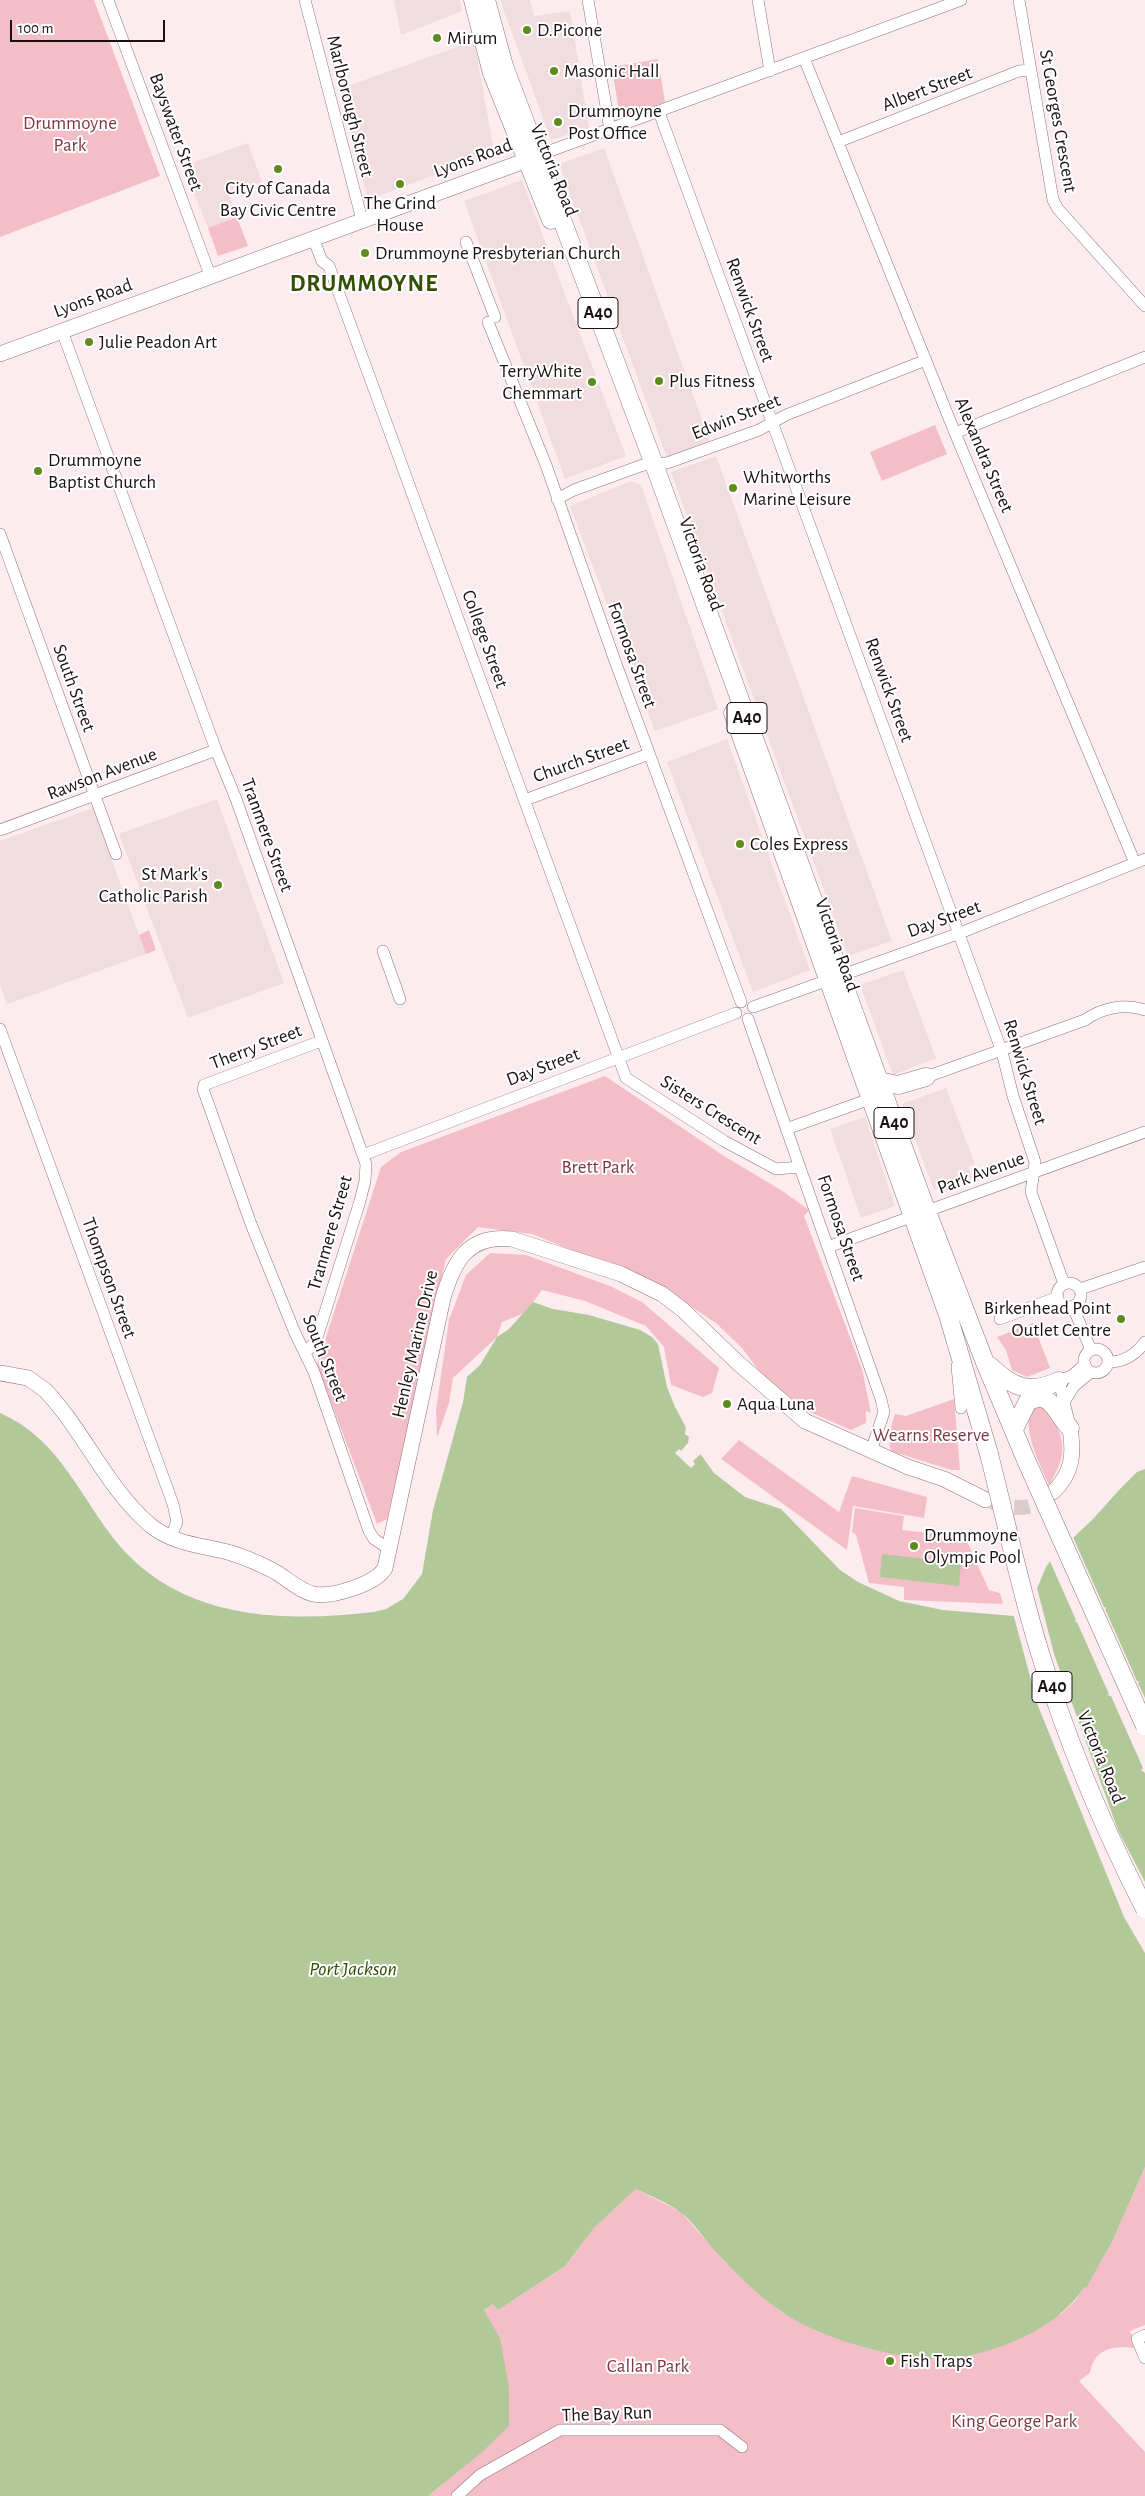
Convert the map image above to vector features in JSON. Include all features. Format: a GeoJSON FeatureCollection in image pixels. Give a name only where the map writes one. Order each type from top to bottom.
{"type":"FeatureCollection","features":[{"type":"Feature","properties":{"kind":"highway","name":"Victoria Road"},"geometry":{"type":"LineString","coordinates":[[473,0],[492,73],[533,158]]}},
{"type":"Feature","properties":{"kind":"highway","name":"Victoria Road"},"geometry":{"type":"LineString","coordinates":[[486,0],[504,66],[533,158],[648,465],[834,978],[870,1099],[1026,1460],[1145,1726]]}},
{"type":"Feature","properties":{"kind":"highway","name":"Victoria Road"},"geometry":{"type":"LineString","coordinates":[[834,978],[879,1081],[920,1214],[989,1454],[1040,1653],[1069,1738],[1120,1860],[1145,1910]]}},
{"type":"Feature","properties":{"kind":"highway"},"geometry":{"type":"LineString","coordinates":[[879,1081],[898,1085],[926,1077]]}},
{"type":"Feature","properties":{"kind":"highway"},"geometry":{"type":"LineString","coordinates":[[984,1360],[1005,1380],[1014,1385],[1037,1388],[1059,1381]]}},
{"type":"Feature","properties":{"kind":"highway"},"geometry":{"type":"LineString","coordinates":[[1014,1429],[1028,1401],[1041,1397],[1054,1405],[1062,1420],[1070,1428]]}},
{"type":"Feature","properties":{"kind":"main road","name":"Lyons Road"},"geometry":{"type":"LineString","coordinates":[[0,354],[210,275],[533,158]]}},
{"type":"Feature","properties":{"kind":"main road","name":"Henley Marine Drive"},"geometry":{"type":"LineString","coordinates":[[0,1373],[28,1378],[45,1390],[122,1493],[150,1524],[170,1538],[184,1544],[233,1554],[272,1570],[298,1588],[319,1594],[338,1592],[375,1579],[385,1568],[449,1278],[466,1252],[484,1240],[497,1237],[536,1246],[621,1274],[662,1294],[688,1314],[797,1415],[871,1451],[944,1479],[986,1500]]}},
{"type":"Feature","properties":{"kind":"main road"},"geometry":{"type":"LineString","coordinates":[[1053,1492],[1060,1485],[1072,1464],[1073,1452],[1070,1428]]}},
{"type":"Feature","properties":{"kind":"street","name":"Bayswater Street"},"geometry":{"type":"LineString","coordinates":[[108,0],[210,275]]}},
{"type":"Feature","properties":{"kind":"street","name":"Marlborough Street"},"geometry":{"type":"LineString","coordinates":[[305,0],[362,220]]}},
{"type":"Feature","properties":{"kind":"street"},"geometry":{"type":"LineString","coordinates":[[588,0],[610,130]]}},
{"type":"Feature","properties":{"kind":"street"},"geometry":{"type":"LineString","coordinates":[[758,0],[770,71]]}},
{"type":"Feature","properties":{"kind":"street","name":"Lyons Road"},"geometry":{"type":"LineString","coordinates":[[533,158],[960,0]]}},
{"type":"Feature","properties":{"kind":"street","name":"St Georges Crescent"},"geometry":{"type":"LineString","coordinates":[[1018,0],[1053,200],[1058,209],[1145,306]]}},
{"type":"Feature","properties":{"kind":"street","name":"Alexandra Street"},"geometry":{"type":"LineString","coordinates":[[804,58],[955,433],[1140,861]]}},
{"type":"Feature","properties":{"kind":"street","name":"Albert Street"},"geometry":{"type":"LineString","coordinates":[[838,142],[1019,71],[1030,70]]}},
{"type":"Feature","properties":{"kind":"street","name":"Renwick Street"},"geometry":{"type":"LineString","coordinates":[[659,112],[1002,1052],[1013,1096],[1035,1162],[1031,1192],[1064,1284]]}},
{"type":"Feature","properties":{"kind":"street","name":"College Street"},"geometry":{"type":"LineString","coordinates":[[313,238],[322,261],[329,266],[617,1057]]}},
{"type":"Feature","properties":{"kind":"street","name":"Formosa Street"},"geometry":{"type":"LineString","coordinates":[[466,242],[557,500],[741,1002]]}},
{"type":"Feature","properties":{"kind":"street","name":"Tranmere Street"},"geometry":{"type":"LineString","coordinates":[[62,331],[216,750],[236,799],[367,1170],[360,1201],[316,1341],[305,1352]]}},
{"type":"Feature","properties":{"kind":"street"},"geometry":{"type":"LineString","coordinates":[[955,433],[1145,357]]}},
{"type":"Feature","properties":{"kind":"street","name":"Edwin Street"},"geometry":{"type":"LineString","coordinates":[[557,500],[574,490],[648,465],[670,462],[759,430],[772,422],[926,360]]}},
{"type":"Feature","properties":{"kind":"street","name":"South Street"},"geometry":{"type":"LineString","coordinates":[[0,534],[116,854]]}},
{"type":"Feature","properties":{"kind":"street","name":"Rawson Avenue"},"geometry":{"type":"LineString","coordinates":[[0,830],[216,750]]}},
{"type":"Feature","properties":{"kind":"street","name":"Church Street"},"geometry":{"type":"LineString","coordinates":[[525,800],[649,754]]}},
{"type":"Feature","properties":{"kind":"street","name":"Day Street"},"geometry":{"type":"LineString","coordinates":[[753,1007],[960,933],[1140,861]]}},
{"type":"Feature","properties":{"kind":"street"},"geometry":{"type":"LineString","coordinates":[[383,951],[400,999]]}},
{"type":"Feature","properties":{"kind":"street"},"geometry":{"type":"LineString","coordinates":[[747,1001],[753,1007],[754,1013],[748,1018],[742,1019],[736,1013],[736,1008],[741,1002],[747,1001]]}},
{"type":"Feature","properties":{"kind":"street"},"geometry":{"type":"LineString","coordinates":[[926,1077],[1002,1052],[1084,1020],[1096,1012],[1117,1007],[1145,1010]]}},
{"type":"Feature","properties":{"kind":"street","name":"Day Street"},"geometry":{"type":"LineString","coordinates":[[363,1155],[736,1013]]}},
{"type":"Feature","properties":{"kind":"street","name":"Formosa Street"},"geometry":{"type":"LineString","coordinates":[[748,1018],[882,1399],[884,1412],[871,1451]]}},
{"type":"Feature","properties":{"kind":"street","name":"Thompson Street"},"geometry":{"type":"LineString","coordinates":[[0,1029],[173,1504],[177,1522],[170,1538]]}},
{"type":"Feature","properties":{"kind":"street","name":"Therry Street"},"geometry":{"type":"LineString","coordinates":[[203,1087],[321,1041]]}},
{"type":"Feature","properties":{"kind":"street","name":"Sisters Crescent"},"geometry":{"type":"LineString","coordinates":[[617,1057],[626,1078],[724,1141],[776,1169],[800,1167]]}},
{"type":"Feature","properties":{"kind":"street","name":"South Street"},"geometry":{"type":"LineString","coordinates":[[203,1087],[251,1224],[314,1372],[369,1531],[374,1539],[389,1549]]}},
{"type":"Feature","properties":{"kind":"street"},"geometry":{"type":"LineString","coordinates":[[786,1129],[870,1099]]}},
{"type":"Feature","properties":{"kind":"street","name":"Park Avenue"},"geometry":{"type":"LineString","coordinates":[[828,1247],[1145,1132]]}},
{"type":"Feature","properties":{"kind":"street"},"geometry":{"type":"LineString","coordinates":[[1080,1290],[1145,1267]]}},
{"type":"Feature","properties":{"kind":"street"},"geometry":{"type":"LineString","coordinates":[[1072,1283],[1080,1290],[1081,1300],[1073,1307],[1062,1304],[1058,1297],[1058,1291],[1064,1284],[1072,1283]]}},
{"type":"Feature","properties":{"kind":"street"},"geometry":{"type":"LineString","coordinates":[[1000,1319],[1058,1297]]}},
{"type":"Feature","properties":{"kind":"street"},"geometry":{"type":"LineString","coordinates":[[1073,1307],[1091,1350]]}},
{"type":"Feature","properties":{"kind":"street"},"geometry":{"type":"LineString","coordinates":[[1109,1362],[1129,1357],[1145,1342]]}},
{"type":"Feature","properties":{"kind":"street"},"geometry":{"type":"LineString","coordinates":[[1088,1368],[1085,1358],[1091,1350],[1098,1349],[1105,1352],[1109,1362]]}},
{"type":"Feature","properties":{"kind":"street"},"geometry":{"type":"LineString","coordinates":[[1070,1428],[1059,1381],[1088,1368],[1103,1372],[1109,1362]]}},
{"type":"Feature","properties":{"kind":"street"},"geometry":{"type":"LineString","coordinates":[[956,1366],[961,1408]]}},
{"type":"Feature","properties":{"kind":"street"},"geometry":{"type":"LineString","coordinates":[[1064,1402],[1088,1368]]}},
{"type":"Feature","properties":{"kind":"street"},"geometry":{"type":"LineString","coordinates":[[1141,2337],[1145,2358]]}},
{"type":"Feature","properties":{"kind":"street","name":"The Bay Run"},"geometry":{"type":"LineString","coordinates":[[457,2496],[480,2476],[560,2430],[720,2430],[742,2447]]}},
{"type":"Feature","properties":{"kind":"shaded area"},"geometry":{"type":"Polygon","coordinates":[[[394,0],[460,0],[462,11],[401,35],[394,0]]]}},
{"type":"Feature","properties":{"kind":"shaded area"},"geometry":{"type":"Polygon","coordinates":[[[500,0],[530,0],[534,16],[570,11],[589,128],[551,140],[500,0]]]}},
{"type":"Feature","properties":{"kind":"shaded area"},"geometry":{"type":"Polygon","coordinates":[[[474,41],[495,156],[429,177],[368,200],[354,148],[342,88],[474,41]]]}},
{"type":"Feature","properties":{"kind":"shaded area"},"geometry":{"type":"Polygon","coordinates":[[[248,143],[262,182],[229,194],[237,217],[208,228],[183,166],[248,143]]]}},
{"type":"Feature","properties":{"kind":"shaded area"},"geometry":{"type":"Polygon","coordinates":[[[604,148],[710,442],[667,458],[559,164],[604,148]]]}},
{"type":"Feature","properties":{"kind":"shaded area"},"geometry":{"type":"Polygon","coordinates":[[[522,180],[626,456],[565,479],[464,201],[522,180]]]}},
{"type":"Feature","properties":{"kind":"shaded area"},"geometry":{"type":"Polygon","coordinates":[[[716,456],[892,941],[848,956],[671,472],[716,456]]]}},
{"type":"Feature","properties":{"kind":"shaded area"},"geometry":{"type":"Polygon","coordinates":[[[631,481],[641,485],[718,709],[655,731],[570,506],[631,481]]]}},
{"type":"Feature","properties":{"kind":"shaded area"},"geometry":{"type":"Polygon","coordinates":[[[727,739],[810,970],[753,992],[667,762],[727,739]]]}},
{"type":"Feature","properties":{"kind":"shaded area"},"geometry":{"type":"Polygon","coordinates":[[[217,799],[284,983],[188,1018],[119,834],[217,799]]]}},
{"type":"Feature","properties":{"kind":"shaded area"},"geometry":{"type":"Polygon","coordinates":[[[93,808],[146,954],[7,1004],[0,984],[0,841],[93,808]]]}},
{"type":"Feature","properties":{"kind":"shaded area"},"geometry":{"type":"Polygon","coordinates":[[[903,970],[936,1058],[893,1075],[860,985],[903,970]]]}},
{"type":"Feature","properties":{"kind":"shaded area"},"geometry":{"type":"Polygon","coordinates":[[[946,1088],[975,1164],[968,1167],[973,1178],[934,1190],[902,1104],[946,1088]]]}},
{"type":"Feature","properties":{"kind":"shaded area"},"geometry":{"type":"Polygon","coordinates":[[[865,1117],[895,1206],[861,1218],[830,1129],[865,1117]]]}},
{"type":"Feature","properties":{"kind":"green space","name":"Drummoyne Park"},"geometry":{"type":"Polygon","coordinates":[[[0,0],[94,0],[160,176],[0,237],[0,0]]]}},
{"type":"Feature","properties":{"kind":"green space"},"geometry":{"type":"Polygon","coordinates":[[[658,59],[665,102],[620,118],[612,67],[658,59]]]}},
{"type":"Feature","properties":{"kind":"green space"},"geometry":{"type":"Polygon","coordinates":[[[237,217],[248,246],[218,256],[208,228],[237,217]]]}},
{"type":"Feature","properties":{"kind":"green space"},"geometry":{"type":"Polygon","coordinates":[[[935,425],[947,454],[882,481],[870,452],[935,425]]]}},
{"type":"Feature","properties":{"kind":"green space"},"geometry":{"type":"Polygon","coordinates":[[[149,930],[156,950],[146,954],[139,935],[149,930]]]}},
{"type":"Feature","properties":{"kind":"green space","name":"Brett Park"},"geometry":{"type":"Polygon","coordinates":[[[605,1076],[724,1156],[781,1190],[809,1210],[804,1216],[862,1369],[871,1413],[866,1411],[866,1423],[851,1430],[810,1412],[766,1380],[742,1348],[717,1324],[663,1287],[532,1234],[478,1227],[446,1259],[387,1519],[377,1524],[317,1365],[381,1167],[401,1152],[605,1076]]]}},
{"type":"Feature","properties":{"kind":"green space"},"geometry":{"type":"Polygon","coordinates":[[[490,1253],[526,1255],[610,1286],[642,1302],[719,1368],[712,1393],[703,1397],[671,1385],[664,1347],[646,1326],[585,1301],[542,1290],[525,1313],[502,1322],[497,1337],[453,1378],[449,1403],[437,1437],[436,1410],[449,1320],[466,1275],[490,1253]]]}},
{"type":"Feature","properties":{"kind":"green space"},"geometry":{"type":"Polygon","coordinates":[[[1033,1323],[1050,1368],[1027,1377],[1012,1370],[1006,1350],[997,1337],[1033,1323]]]}},
{"type":"Feature","properties":{"kind":"green space","name":"Wearns Reserve"},"geometry":{"type":"Polygon","coordinates":[[[954,1399],[960,1470],[951,1470],[891,1451],[889,1441],[895,1414],[906,1416],[954,1399]]]}},
{"type":"Feature","properties":{"kind":"green space"},"geometry":{"type":"Polygon","coordinates":[[[1038,1404],[1050,1409],[1061,1439],[1062,1455],[1060,1464],[1049,1485],[1036,1455],[1029,1431],[1029,1420],[1032,1411],[1038,1404]]]}},
{"type":"Feature","properties":{"kind":"green space"},"geometry":{"type":"Polygon","coordinates":[[[739,1440],[839,1512],[852,1476],[927,1497],[924,1518],[853,1506],[847,1550],[721,1459],[739,1440]]]}},
{"type":"Feature","properties":{"kind":"green space","name":"Drummoyne Olympic Pool"},"geometry":{"type":"Polygon","coordinates":[[[855,1508],[904,1516],[902,1530],[965,1537],[989,1590],[1000,1593],[1003,1604],[904,1600],[904,1587],[869,1583],[856,1535],[852,1532],[855,1508]]]}},
{"type":"Feature","properties":{"kind":"green space"},"geometry":{"type":"Polygon","coordinates":[[[1145,2167],[1145,2325],[1130,2331],[1137,2348],[1113,2348],[1101,2353],[1096,2358],[1090,2373],[1079,2381],[1145,2452],[1145,2496],[428,2496],[442,2485],[500,2338],[483,2311],[493,2304],[498,2310],[565,2266],[594,2228],[636,2189],[681,2212],[727,2264],[780,2311],[813,2329],[832,2336],[1061,2314],[1086,2287],[1112,2242],[1145,2167]]]}},
{"type":"Feature","properties":{"kind":"water","name":"Port Jackson"},"geometry":{"type":"Polygon","coordinates":[[[533,1302],[553,1309],[589,1315],[640,1330],[652,1337],[658,1344],[667,1387],[675,1407],[699,1452],[714,1473],[745,1497],[781,1509],[840,1570],[858,1582],[899,1601],[943,1610],[1014,1616],[1030,1605],[1046,1567],[1054,1556],[1094,1518],[1137,1472],[1145,1469],[1145,2167],[1112,2242],[1086,2288],[1084,2287],[1057,2316],[1039,2329],[998,2348],[977,2354],[956,2358],[918,2358],[854,2344],[812,2329],[794,2320],[770,2303],[730,2267],[685,2216],[670,2205],[636,2189],[594,2228],[565,2266],[498,2310],[493,2304],[484,2310],[500,2338],[509,2387],[509,2426],[482,2452],[428,2496],[0,2496],[0,1413],[19,1423],[49,1449],[74,1480],[108,1531],[134,1560],[163,1583],[195,1599],[229,1609],[264,1615],[301,1616],[374,1612],[386,1609],[403,1599],[422,1574],[433,1510],[463,1402],[467,1377],[480,1365],[497,1337],[509,1329],[533,1302]]]}},
{"type":"Feature","properties":{"kind":"water"},"geometry":{"type":"Polygon","coordinates":[[[882,1554],[961,1563],[959,1586],[880,1577],[882,1554]]]}},
{"type":"Feature","properties":{"kind":"pier"},"geometry":{"type":"Polygon","coordinates":[[[686,1425],[702,1453],[693,1461],[695,1464],[691,1468],[675,1453],[679,1449],[681,1451],[688,1443],[689,1437],[685,1434],[686,1425]]]}},
{"type":"Feature","properties":{"kind":"pier"},"geometry":{"type":"Polygon","coordinates":[[[1072,1535],[1104,1607],[1107,1608],[1105,1609],[1137,1681],[1140,1682],[1138,1683],[1145,1698],[1145,1773],[1141,1770],[1143,1768],[1111,1696],[1107,1695],[1109,1694],[1077,1622],[1074,1621],[1076,1620],[1049,1559],[1072,1535]]]}},
{"type":"Feature","properties":{"kind":"pier"},"geometry":{"type":"Polygon","coordinates":[[[1036,1584],[1054,1654],[1118,1830],[1145,1882],[1145,1953],[1124,1917],[1038,1706],[1013,1613],[1020,1612],[1028,1604],[1036,1584]]]}},
{"type":"Feature","properties":{"kind":"tunnel"},"geometry":{"type":"LineString","coordinates":[[992,1502],[1016,1508],[1031,1506],[1052,1493]]}},
{"type":"Feature","properties":{"kind":"place","name":"D.Picone"},"geometry":{"type":"Point","coordinates":[527,30]}},
{"type":"Feature","properties":{"kind":"place","name":"Mirum"},"geometry":{"type":"Point","coordinates":[437,38]}},
{"type":"Feature","properties":{"kind":"place","name":"Masonic Hall"},"geometry":{"type":"Point","coordinates":[554,71]}},
{"type":"Feature","properties":{"kind":"place","name":"Drummoyne Post Office"},"geometry":{"type":"Point","coordinates":[558,122]}},
{"type":"Feature","properties":{"kind":"place","name":"City of Canada Bay Civic Centre"},"geometry":{"type":"Point","coordinates":[278,169]}},
{"type":"Feature","properties":{"kind":"place","name":"The Grind House"},"geometry":{"type":"Point","coordinates":[400,184]}},
{"type":"Feature","properties":{"kind":"place","name":"Drummoyne Presbyterian Church"},"geometry":{"type":"Point","coordinates":[365,253]}},
{"type":"Feature","properties":{"kind":"place","name":"Julie Peadon Art"},"geometry":{"type":"Point","coordinates":[89,342]}},
{"type":"Feature","properties":{"kind":"place","name":"Plus Fitness"},"geometry":{"type":"Point","coordinates":[659,381]}},
{"type":"Feature","properties":{"kind":"place","name":"TerryWhite Chemmart"},"geometry":{"type":"Point","coordinates":[592,382]}},
{"type":"Feature","properties":{"kind":"place","name":"Drummoyne Baptist Church"},"geometry":{"type":"Point","coordinates":[38,471]}},
{"type":"Feature","properties":{"kind":"place","name":"Whitworths Marine Leisure"},"geometry":{"type":"Point","coordinates":[733,488]}},
{"type":"Feature","properties":{"kind":"place","name":"Coles Express"},"geometry":{"type":"Point","coordinates":[740,844]}},
{"type":"Feature","properties":{"kind":"place","name":"St Mark's Catholic Parish"},"geometry":{"type":"Point","coordinates":[218,885]}},
{"type":"Feature","properties":{"kind":"place","name":"Birkenhead Point Outlet Centre"},"geometry":{"type":"Point","coordinates":[1121,1319]}},
{"type":"Feature","properties":{"kind":"place","name":"Aqua Luna"},"geometry":{"type":"Point","coordinates":[727,1404]}},
{"type":"Feature","properties":{"kind":"place","name":"Drummoyne Olympic Pool"},"geometry":{"type":"Point","coordinates":[914,1546]}},
{"type":"Feature","properties":{"kind":"place","name":"Fish Traps"},"geometry":{"type":"Point","coordinates":[890,2361]}},
{"type":"Feature","properties":{"kind":"district","name":"DRUMMOYNE"},"geometry":{"type":"Point","coordinates":[364,284]}},
{"type":"Feature","properties":{"kind":"park label","name":"Callan Park"},"geometry":{"type":"Point","coordinates":[648,2366]}},
{"type":"Feature","properties":{"kind":"park label","name":"King George Park"},"geometry":{"type":"Point","coordinates":[1014,2421]}}]}
